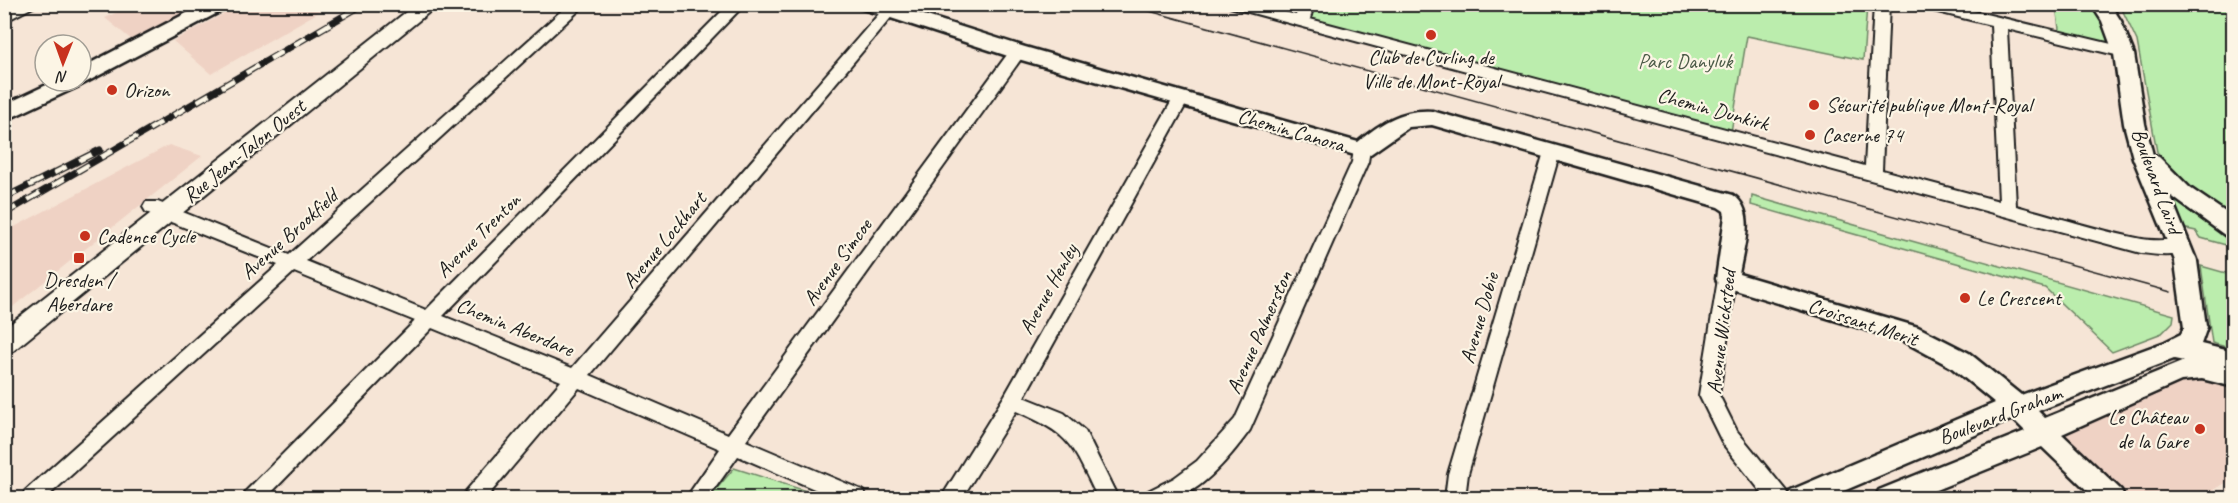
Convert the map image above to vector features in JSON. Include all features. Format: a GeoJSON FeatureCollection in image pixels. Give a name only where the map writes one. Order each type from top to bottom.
{"type":"FeatureCollection","features":[{"type":"Feature","properties":{"kind":"main road","name":"Rue Jean-Talon Ouest"},"geometry":{"type":"LineString","coordinates":[[4,344],[160,210],[408,4]]}},
{"type":"Feature","properties":{"kind":"main road","name":"Rue Jean-Talon Ouest"},"geometry":{"type":"LineString","coordinates":[[4,325],[160,210],[429,4]]}},
{"type":"Feature","properties":{"kind":"street"},"geometry":{"type":"LineString","coordinates":[[4,17],[32,4]]}},
{"type":"Feature","properties":{"kind":"street"},"geometry":{"type":"LineString","coordinates":[[93,70],[220,4]]}},
{"type":"Feature","properties":{"kind":"street","name":"Avenue Brookfield"},"geometry":{"type":"LineString","coordinates":[[32,498],[579,4]]}},
{"type":"Feature","properties":{"kind":"street","name":"Avenue Trenton"},"geometry":{"type":"LineString","coordinates":[[252,498],[738,4]]}},
{"type":"Feature","properties":{"kind":"street","name":"Chemin Canora"},"geometry":{"type":"LineString","coordinates":[[867,4],[1018,52],[1362,150],[1399,121],[1421,116],[1725,201],[1734,207],[1736,216]]}},
{"type":"Feature","properties":{"kind":"street","name":"Chemin Dunkirk"},"geometry":{"type":"LineString","coordinates":[[1234,4],[2008,212],[2184,255]]}},
{"type":"Feature","properties":{"kind":"street"},"geometry":{"type":"LineString","coordinates":[[1301,22],[1307,4]]}},
{"type":"Feature","properties":{"kind":"street"},"geometry":{"type":"LineString","coordinates":[[1873,175],[1882,4]]}},
{"type":"Feature","properties":{"kind":"street"},"geometry":{"type":"LineString","coordinates":[[1922,4],[2124,52]]}},
{"type":"Feature","properties":{"kind":"street","name":"Boulevard Laird"},"geometry":{"type":"LineString","coordinates":[[2100,4],[2109,13],[2122,39],[2139,143],[2184,255],[2195,327],[2221,366]]}},
{"type":"Feature","properties":{"kind":"street","name":"Avenue Lockhart"},"geometry":{"type":"LineString","coordinates":[[473,498],[890,11]]}},
{"type":"Feature","properties":{"kind":"street"},"geometry":{"type":"LineString","coordinates":[[1999,23],[2008,212]]}},
{"type":"Feature","properties":{"kind":"street","name":"Avenue Simcoe"},"geometry":{"type":"LineString","coordinates":[[696,498],[735,444],[738,436],[1018,52]]}},
{"type":"Feature","properties":{"kind":"street"},"geometry":{"type":"LineString","coordinates":[[4,114],[47,93]]}},
{"type":"Feature","properties":{"kind":"street","name":"Avenue Henley"},"geometry":{"type":"LineString","coordinates":[[951,498],[1012,400],[1181,99]]}},
{"type":"Feature","properties":{"kind":"street"},"geometry":{"type":"LineString","coordinates":[[2139,143],[2167,180],[2182,194],[2234,230]]}},
{"type":"Feature","properties":{"kind":"street","name":"Avenue Palmerston"},"geometry":{"type":"LineString","coordinates":[[1155,498],[1180,487],[1211,463],[1228,446],[1243,424],[1360,162],[1362,150]]}},
{"type":"Feature","properties":{"kind":"street","name":"Avenue Dobie"},"geometry":{"type":"LineString","coordinates":[[1455,498],[1458,474],[1552,152]]}},
{"type":"Feature","properties":{"kind":"street","name":"Chemin Aberdare"},"geometry":{"type":"LineString","coordinates":[[160,210],[576,378],[857,498]]}},
{"type":"Feature","properties":{"kind":"street","name":"Avenue Wicksteed"},"geometry":{"type":"LineString","coordinates":[[1736,216],[1709,396],[1715,413],[1726,432],[1779,498]]}},
{"type":"Feature","properties":{"kind":"street","name":"Croissant Merit"},"geometry":{"type":"LineString","coordinates":[[1727,279],[1910,334],[1960,360],[2017,407],[2112,498]]}},
{"type":"Feature","properties":{"kind":"street"},"geometry":{"type":"LineString","coordinates":[[2173,350],[2191,340],[2195,327]]}},
{"type":"Feature","properties":{"kind":"street","name":"Boulevard Graham"},"geometry":{"type":"LineString","coordinates":[[1800,498],[2001,412],[2173,350],[2221,366]]}},
{"type":"Feature","properties":{"kind":"street","name":"Boulevard Graham"},"geometry":{"type":"LineString","coordinates":[[1888,498],[2045,434],[2058,422],[2179,371],[2221,366]]}},
{"type":"Feature","properties":{"kind":"street"},"geometry":{"type":"LineString","coordinates":[[1012,400],[1057,420],[1078,437],[1108,498]]}},
{"type":"Feature","properties":{"kind":"shaded area"},"geometry":{"type":"Polygon","coordinates":[[[242,4],[331,5],[211,74],[173,41],[242,4]]]}},
{"type":"Feature","properties":{"kind":"shaded area"},"geometry":{"type":"Polygon","coordinates":[[[131,5],[203,5],[133,41],[105,18],[131,5]]]}},
{"type":"Feature","properties":{"kind":"shaded area"},"geometry":{"type":"Polygon","coordinates":[[[169,145],[202,156],[5,313],[5,232],[169,145]]]}},
{"type":"Feature","properties":{"kind":"shaded area"},"geometry":{"type":"Polygon","coordinates":[[[2181,372],[2233,380],[2233,479],[2198,498],[2112,498],[2045,434],[2181,372]]]}},
{"type":"Feature","properties":{"kind":"green space","name":"Parc Danyluk"},"geometry":{"type":"Polygon","coordinates":[[[1316,4],[1867,5],[1863,60],[1747,36],[1731,132],[1308,19],[1316,4]]]}},
{"type":"Feature","properties":{"kind":"green space"},"geometry":{"type":"Polygon","coordinates":[[[2056,5],[2100,5],[2124,52],[2060,37],[2056,5]]]}},
{"type":"Feature","properties":{"kind":"green space"},"geometry":{"type":"Polygon","coordinates":[[[2120,5],[2233,5],[2233,220],[2192,190],[2157,152],[2137,41],[2120,5]]]}},
{"type":"Feature","properties":{"kind":"green space"},"geometry":{"type":"Polygon","coordinates":[[[1752,196],[2174,315],[2173,322],[2162,333],[2112,352],[2045,288],[1751,205],[1752,196]]]}},
{"type":"Feature","properties":{"kind":"green space"},"geometry":{"type":"Polygon","coordinates":[[[2175,198],[2233,235],[2233,247],[2201,238],[2196,231],[2182,228],[2173,204],[2175,198]]]}},
{"type":"Feature","properties":{"kind":"green space"},"geometry":{"type":"Polygon","coordinates":[[[2201,266],[2233,275],[2233,349],[2212,343],[2201,266]]]}},
{"type":"Feature","properties":{"kind":"green space"},"geometry":{"type":"Polygon","coordinates":[[[734,468],[828,498],[709,498],[734,468]]]}},
{"type":"Feature","properties":{"kind":"tram line"},"geometry":{"type":"LineString","coordinates":[[1124,4],[2171,292]]}},
{"type":"Feature","properties":{"kind":"railway"},"geometry":{"type":"LineString","coordinates":[[4,214],[364,4]]}},
{"type":"Feature","properties":{"kind":"railway"},"geometry":{"type":"LineString","coordinates":[[4,198],[100,150]]}},
{"type":"Feature","properties":{"kind":"place","name":"Club de Curling de Ville de Mont-Royal"},"geometry":{"type":"Point","coordinates":[1431,35]}},
{"type":"Feature","properties":{"kind":"place","name":"Orizon"},"geometry":{"type":"Point","coordinates":[112,90]}},
{"type":"Feature","properties":{"kind":"place","name":"Sécurité publique Mont-Royal"},"geometry":{"type":"Point","coordinates":[1814,105]}},
{"type":"Feature","properties":{"kind":"place","name":"Caserne 74"},"geometry":{"type":"Point","coordinates":[1810,135]}},
{"type":"Feature","properties":{"kind":"place","name":"Cadence Cycle"},"geometry":{"type":"Point","coordinates":[85,236]}},
{"type":"Feature","properties":{"kind":"place","name":"Dresden / Aberdare"},"geometry":{"type":"Point","coordinates":[79,258]}},
{"type":"Feature","properties":{"kind":"place","name":"Le Crescent"},"geometry":{"type":"Point","coordinates":[1965,298]}},
{"type":"Feature","properties":{"kind":"place","name":"Le Château de la Gare"},"geometry":{"type":"Point","coordinates":[2200,429]}}]}
